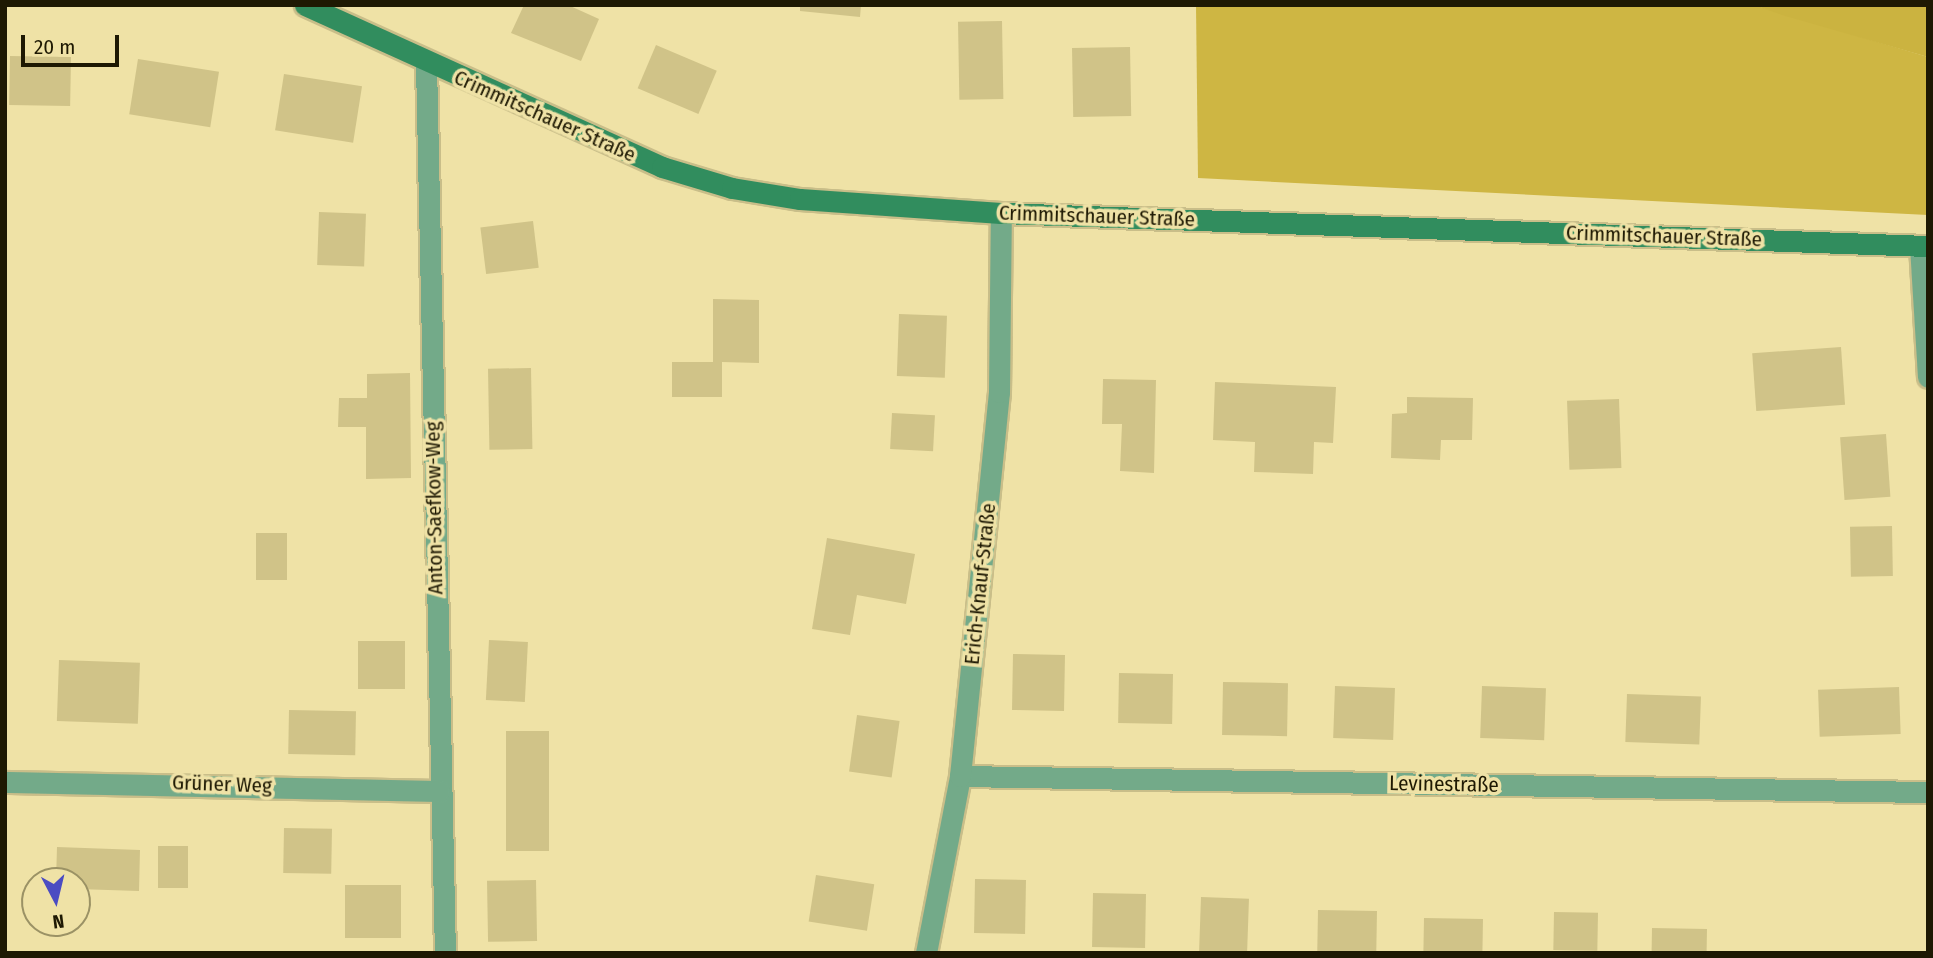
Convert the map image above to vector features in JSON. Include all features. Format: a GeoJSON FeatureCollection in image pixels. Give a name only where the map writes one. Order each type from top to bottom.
{"type":"FeatureCollection","features":[{"type":"Feature","properties":{"kind":"main road","name":"Crimmitschauer Straße"},"geometry":{"type":"LineString","coordinates":[[305,5],[589,138],[732,188],[867,206],[1001,213],[1924,246]]}},
{"type":"Feature","properties":{"kind":"street","name":"Anton-Saefkow-Weg"},"geometry":{"type":"LineString","coordinates":[[426,63],[439,791],[445,953]]}},
{"type":"Feature","properties":{"kind":"street","name":"Erich-Knauf-Straße"},"geometry":{"type":"LineString","coordinates":[[926,953],[960,776],[999,392],[1001,213]]}},
{"type":"Feature","properties":{"kind":"street"},"geometry":{"type":"LineString","coordinates":[[1924,246],[1928,377]]}},
{"type":"Feature","properties":{"kind":"street","name":"Levinestraße"},"geometry":{"type":"LineString","coordinates":[[960,776],[1928,792]]}},
{"type":"Feature","properties":{"kind":"street","name":"Grüner Weg"},"geometry":{"type":"LineString","coordinates":[[5,782],[439,791]]}},
{"type":"Feature","properties":{"kind":"shaded area"},"geometry":{"type":"Polygon","coordinates":[[[1196,5],[1754,5],[1928,57],[1928,215],[1198,178],[1196,5]]]}},
{"type":"Feature","properties":{"kind":"shaded area"},"geometry":{"type":"Polygon","coordinates":[[[1754,5],[1928,5],[1928,57],[1782,15],[1754,5]]]}},
{"type":"Feature","properties":{"kind":"building"},"geometry":{"type":"Polygon","coordinates":[[[524,5],[568,5],[599,19],[581,61],[511,33],[524,5]]]}},
{"type":"Feature","properties":{"kind":"building"},"geometry":{"type":"Polygon","coordinates":[[[800,5],[861,5],[860,17],[800,11],[800,5]]]}},
{"type":"Feature","properties":{"kind":"building"},"geometry":{"type":"Polygon","coordinates":[[[1002,21],[1003,99],[959,100],[958,22],[1002,21]]]}},
{"type":"Feature","properties":{"kind":"building"},"geometry":{"type":"Polygon","coordinates":[[[656,45],[717,71],[698,114],[638,88],[656,45]]]}},
{"type":"Feature","properties":{"kind":"building"},"geometry":{"type":"Polygon","coordinates":[[[1130,47],[1131,116],[1073,117],[1072,48],[1130,47]]]}},
{"type":"Feature","properties":{"kind":"building"},"geometry":{"type":"Polygon","coordinates":[[[10,56],[71,57],[70,106],[9,105],[10,56]]]}},
{"type":"Feature","properties":{"kind":"building"},"geometry":{"type":"Polygon","coordinates":[[[138,59],[219,72],[210,127],[129,114],[138,59]]]}},
{"type":"Feature","properties":{"kind":"building"},"geometry":{"type":"Polygon","coordinates":[[[284,74],[362,86],[353,143],[275,130],[284,74]]]}},
{"type":"Feature","properties":{"kind":"building"},"geometry":{"type":"Polygon","coordinates":[[[319,212],[366,214],[364,267],[317,265],[319,212]]]}},
{"type":"Feature","properties":{"kind":"building"},"geometry":{"type":"Polygon","coordinates":[[[533,221],[539,268],[486,274],[480,227],[533,221]]]}},
{"type":"Feature","properties":{"kind":"building"},"geometry":{"type":"Polygon","coordinates":[[[713,299],[759,300],[759,363],[722,362],[722,397],[672,397],[672,362],[713,362],[713,299]]]}},
{"type":"Feature","properties":{"kind":"building"},"geometry":{"type":"Polygon","coordinates":[[[899,314],[947,316],[945,378],[897,376],[899,314]]]}},
{"type":"Feature","properties":{"kind":"building"},"geometry":{"type":"Polygon","coordinates":[[[1841,347],[1845,405],[1756,411],[1752,353],[1841,347]]]}},
{"type":"Feature","properties":{"kind":"building"},"geometry":{"type":"Polygon","coordinates":[[[531,368],[532,449],[489,450],[488,369],[531,368]]]}},
{"type":"Feature","properties":{"kind":"building"},"geometry":{"type":"Polygon","coordinates":[[[410,373],[411,478],[366,479],[366,427],[338,427],[339,398],[367,398],[367,374],[410,373]]]}},
{"type":"Feature","properties":{"kind":"building"},"geometry":{"type":"Polygon","coordinates":[[[1103,379],[1156,380],[1154,473],[1120,471],[1122,424],[1102,424],[1103,379]]]}},
{"type":"Feature","properties":{"kind":"building"},"geometry":{"type":"Polygon","coordinates":[[[1215,382],[1336,387],[1333,443],[1314,442],[1313,474],[1254,472],[1255,442],[1213,440],[1215,382]]]}},
{"type":"Feature","properties":{"kind":"building"},"geometry":{"type":"Polygon","coordinates":[[[1407,397],[1473,398],[1472,440],[1441,440],[1440,460],[1391,458],[1392,414],[1407,413],[1407,397]]]}},
{"type":"Feature","properties":{"kind":"building"},"geometry":{"type":"Polygon","coordinates":[[[1619,399],[1621,468],[1569,470],[1567,401],[1619,399]]]}},
{"type":"Feature","properties":{"kind":"building"},"geometry":{"type":"Polygon","coordinates":[[[892,413],[935,415],[933,451],[890,449],[892,413]]]}},
{"type":"Feature","properties":{"kind":"building"},"geometry":{"type":"Polygon","coordinates":[[[1886,434],[1890,497],[1845,500],[1840,437],[1886,434]]]}},
{"type":"Feature","properties":{"kind":"building"},"geometry":{"type":"Polygon","coordinates":[[[1892,526],[1893,576],[1851,577],[1850,527],[1892,526]]]}},
{"type":"Feature","properties":{"kind":"building"},"geometry":{"type":"Polygon","coordinates":[[[256,533],[287,533],[287,580],[256,580],[256,533]]]}},
{"type":"Feature","properties":{"kind":"building"},"geometry":{"type":"Polygon","coordinates":[[[827,538],[915,554],[906,604],[857,595],[850,635],[812,629],[827,538]]]}},
{"type":"Feature","properties":{"kind":"building"},"geometry":{"type":"Polygon","coordinates":[[[489,640],[528,642],[525,702],[486,700],[489,640]]]}},
{"type":"Feature","properties":{"kind":"building"},"geometry":{"type":"Polygon","coordinates":[[[358,641],[405,641],[405,689],[358,689],[358,641]]]}},
{"type":"Feature","properties":{"kind":"building"},"geometry":{"type":"Polygon","coordinates":[[[1013,654],[1065,655],[1064,711],[1012,710],[1013,654]]]}},
{"type":"Feature","properties":{"kind":"building"},"geometry":{"type":"Polygon","coordinates":[[[59,660],[140,663],[138,724],[57,721],[59,660]]]}},
{"type":"Feature","properties":{"kind":"building"},"geometry":{"type":"Polygon","coordinates":[[[1119,673],[1173,674],[1172,724],[1118,723],[1119,673]]]}},
{"type":"Feature","properties":{"kind":"building"},"geometry":{"type":"Polygon","coordinates":[[[1223,682],[1288,683],[1287,736],[1222,735],[1223,682]]]}},
{"type":"Feature","properties":{"kind":"building"},"geometry":{"type":"Polygon","coordinates":[[[1335,686],[1395,688],[1393,740],[1333,738],[1335,686]]]}},
{"type":"Feature","properties":{"kind":"building"},"geometry":{"type":"Polygon","coordinates":[[[1482,686],[1546,688],[1544,740],[1480,738],[1482,686]]]}},
{"type":"Feature","properties":{"kind":"building"},"geometry":{"type":"Polygon","coordinates":[[[1899,687],[1901,734],[1820,737],[1818,690],[1899,687]]]}},
{"type":"Feature","properties":{"kind":"building"},"geometry":{"type":"Polygon","coordinates":[[[1627,694],[1701,697],[1699,745],[1625,742],[1627,694]]]}},
{"type":"Feature","properties":{"kind":"building"},"geometry":{"type":"Polygon","coordinates":[[[289,710],[356,711],[355,755],[288,754],[289,710]]]}},
{"type":"Feature","properties":{"kind":"building"},"geometry":{"type":"Polygon","coordinates":[[[857,715],[900,721],[892,777],[849,771],[857,715]]]}},
{"type":"Feature","properties":{"kind":"building"},"geometry":{"type":"Polygon","coordinates":[[[506,731],[549,731],[549,851],[506,851],[506,731]]]}},
{"type":"Feature","properties":{"kind":"building"},"geometry":{"type":"Polygon","coordinates":[[[284,828],[332,829],[331,874],[283,873],[284,828]]]}},
{"type":"Feature","properties":{"kind":"building"},"geometry":{"type":"Polygon","coordinates":[[[158,846],[188,846],[188,888],[158,888],[158,846]]]}},
{"type":"Feature","properties":{"kind":"building"},"geometry":{"type":"Polygon","coordinates":[[[57,847],[140,850],[139,891],[91,889],[91,867],[56,867],[57,847]]]}},
{"type":"Feature","properties":{"kind":"building"},"geometry":{"type":"Polygon","coordinates":[[[816,875],[874,884],[867,931],[809,921],[816,875]]]}},
{"type":"Feature","properties":{"kind":"building"},"geometry":{"type":"Polygon","coordinates":[[[975,879],[1026,880],[1025,934],[974,933],[975,879]]]}},
{"type":"Feature","properties":{"kind":"building"},"geometry":{"type":"Polygon","coordinates":[[[536,880],[537,941],[488,942],[487,881],[536,880]]]}},
{"type":"Feature","properties":{"kind":"building"},"geometry":{"type":"Polygon","coordinates":[[[345,885],[401,885],[401,938],[345,938],[345,885]]]}},
{"type":"Feature","properties":{"kind":"building"},"geometry":{"type":"Polygon","coordinates":[[[1093,893],[1146,894],[1145,948],[1092,947],[1093,893]]]}},
{"type":"Feature","properties":{"kind":"building"},"geometry":{"type":"Polygon","coordinates":[[[1201,897],[1249,899],[1247,953],[1199,953],[1201,897]]]}},
{"type":"Feature","properties":{"kind":"building"},"geometry":{"type":"Polygon","coordinates":[[[1318,910],[1377,911],[1376,953],[1317,953],[1318,910]]]}},
{"type":"Feature","properties":{"kind":"building"},"geometry":{"type":"Polygon","coordinates":[[[1554,912],[1598,913],[1597,951],[1553,950],[1554,912]]]}},
{"type":"Feature","properties":{"kind":"building"},"geometry":{"type":"Polygon","coordinates":[[[1424,918],[1483,919],[1482,953],[1423,953],[1424,918]]]}},
{"type":"Feature","properties":{"kind":"building"},"geometry":{"type":"Polygon","coordinates":[[[1652,928],[1707,929],[1707,953],[1652,953],[1652,928]]]}}]}
